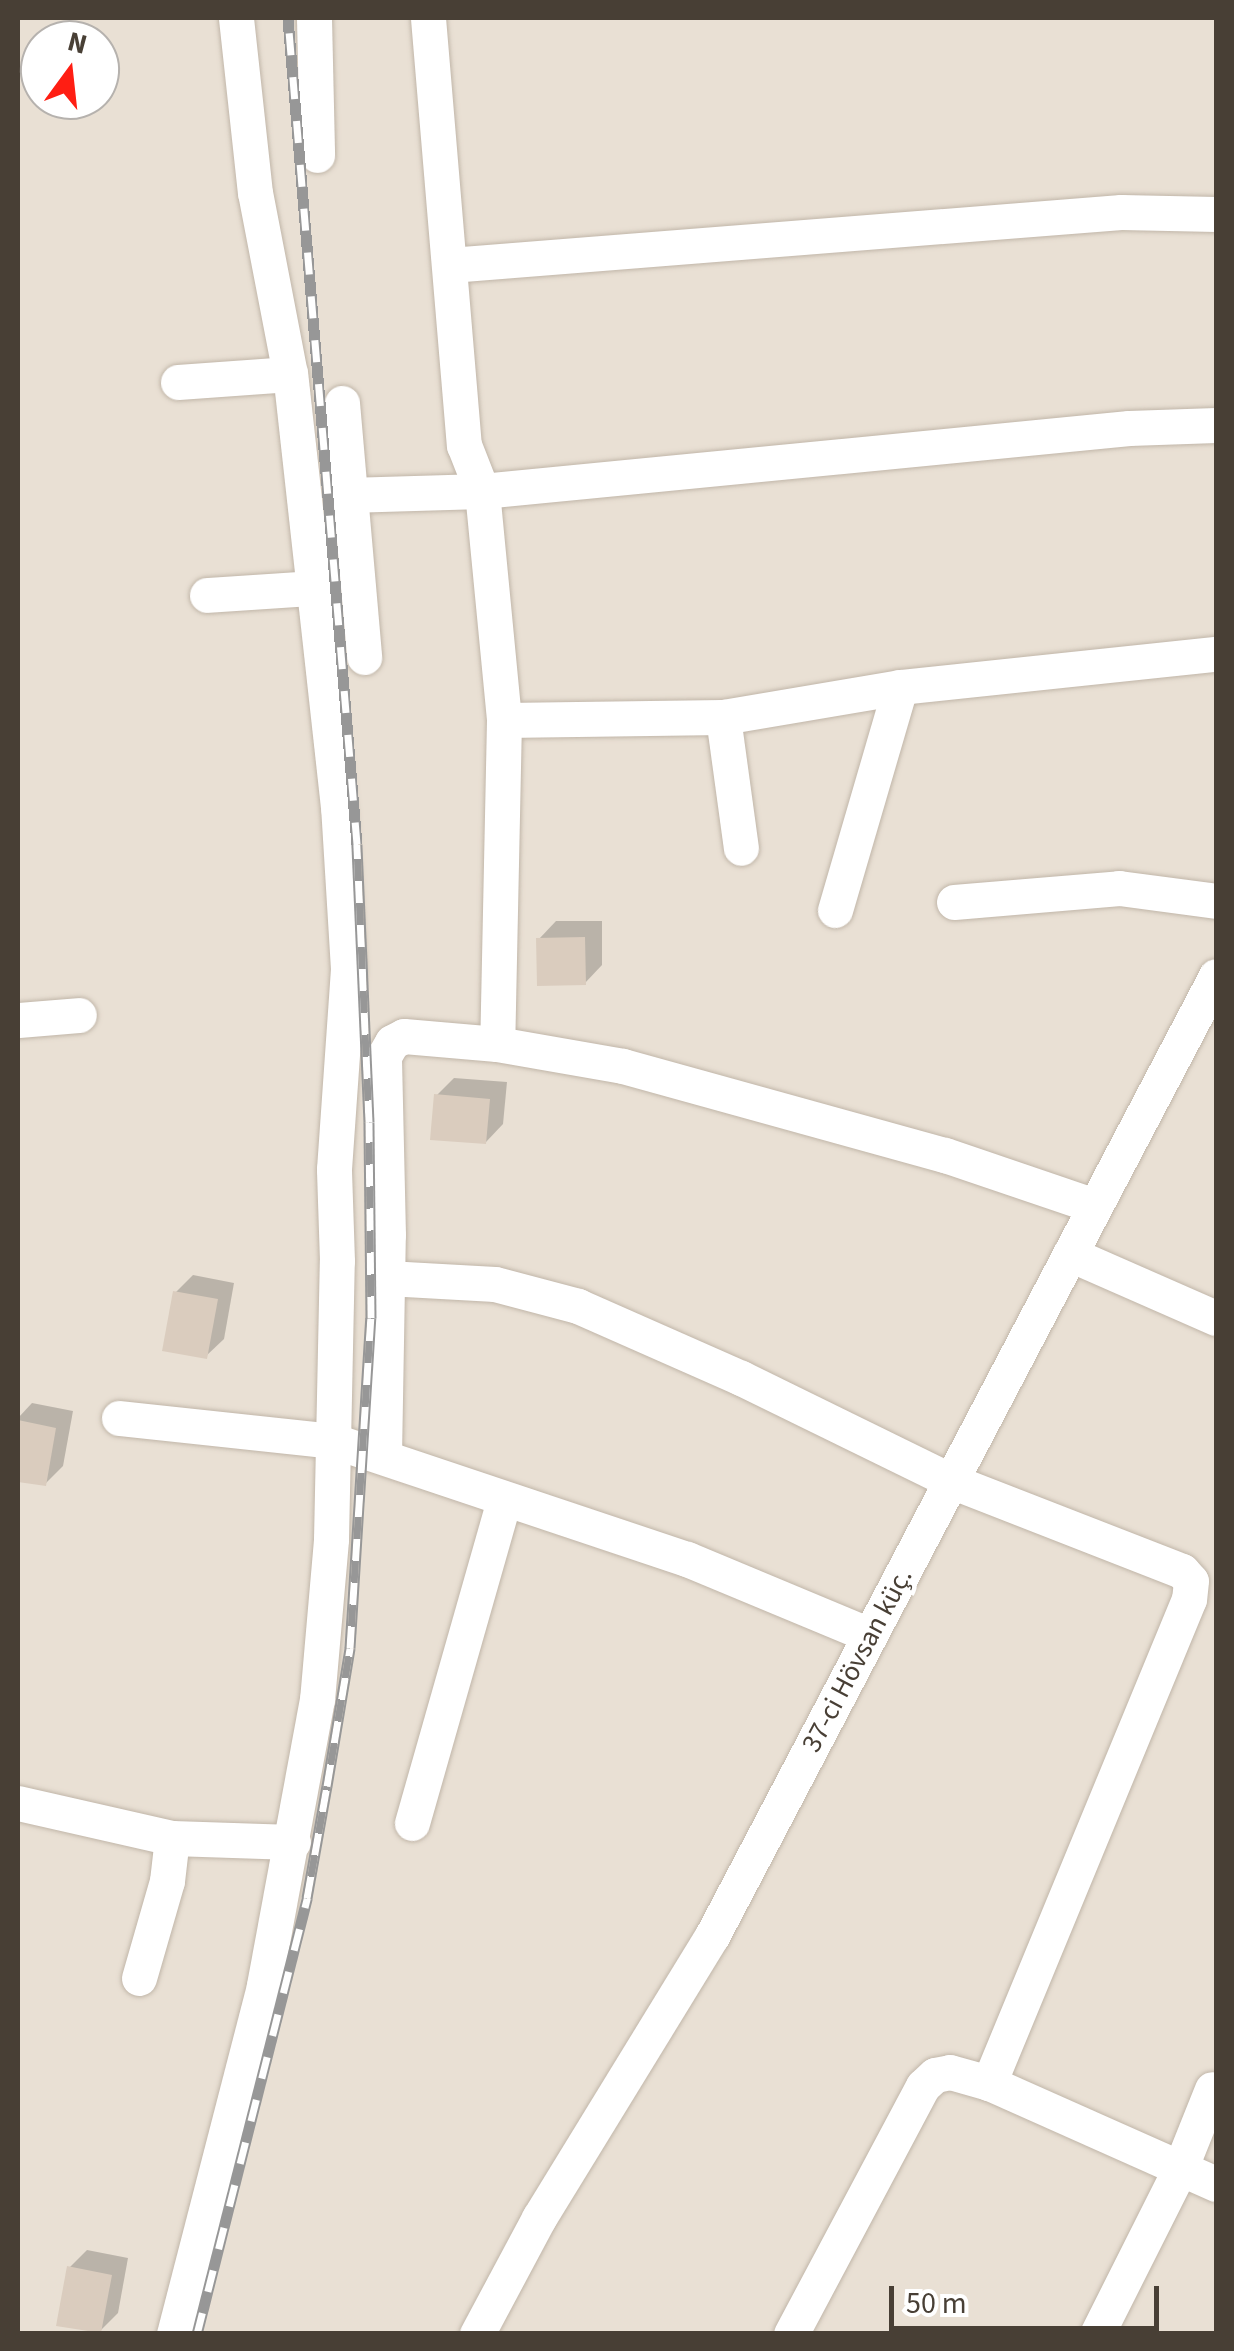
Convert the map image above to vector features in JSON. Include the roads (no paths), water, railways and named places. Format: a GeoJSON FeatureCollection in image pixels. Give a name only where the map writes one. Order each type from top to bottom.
{"type":"FeatureCollection","features":[{"type":"Feature","properties":{"kind":"street"},"geometry":{"type":"LineString","coordinates":[[174,2334],[264,1986],[293,1842],[322,1650],[334,1441],[334,1169],[348,969],[338,806],[290,374],[255,192],[236,18]]}},
{"type":"Feature","properties":{"kind":"street"},"geometry":{"type":"LineString","coordinates":[[314,18],[318,155]]}},
{"type":"Feature","properties":{"kind":"street"},"geometry":{"type":"LineString","coordinates":[[428,18],[464,446],[482,491],[504,720],[497,1044]]}},
{"type":"Feature","properties":{"kind":"street"},"geometry":{"type":"LineString","coordinates":[[450,265],[1121,212],[1216,214]]}},
{"type":"Feature","properties":{"kind":"street"},"geometry":{"type":"LineString","coordinates":[[178,382],[290,374]]}},
{"type":"Feature","properties":{"kind":"street"},"geometry":{"type":"LineString","coordinates":[[342,403],[364,657]]}},
{"type":"Feature","properties":{"kind":"street"},"geometry":{"type":"LineString","coordinates":[[347,495],[482,491],[1109,430],[1216,425]]}},
{"type":"Feature","properties":{"kind":"street"},"geometry":{"type":"LineString","coordinates":[[207,595],[312,588]]}},
{"type":"Feature","properties":{"kind":"street"},"geometry":{"type":"LineString","coordinates":[[504,720],[724,717],[900,687],[1216,654]]}},
{"type":"Feature","properties":{"kind":"street"},"geometry":{"type":"LineString","coordinates":[[835,910],[900,687]]}},
{"type":"Feature","properties":{"kind":"street"},"geometry":{"type":"LineString","coordinates":[[724,717],[740,848]]}},
{"type":"Feature","properties":{"kind":"street"},"geometry":{"type":"LineString","coordinates":[[954,902],[1119,888],[1216,901]]}},
{"type":"Feature","properties":{"kind":"street","name":"37-ci Hövsan küç."},"geometry":{"type":"LineString","coordinates":[[478,2334],[540,2218],[704,1949],[1216,976]]}},
{"type":"Feature","properties":{"kind":"street"},"geometry":{"type":"LineString","coordinates":[[18,1020],[79,1015]]}},
{"type":"Feature","properties":{"kind":"street"},"geometry":{"type":"LineString","coordinates":[[384,1456],[384,1056],[392,1042],[404,1036],[497,1044],[623,1066],[945,1155],[1096,1206]]}},
{"type":"Feature","properties":{"kind":"street"},"geometry":{"type":"LineString","coordinates":[[1070,1254],[1216,1318]]}},
{"type":"Feature","properties":{"kind":"street"},"geometry":{"type":"LineString","coordinates":[[387,1278],[495,1284],[578,1306],[741,1378],[951,1481],[1182,1571],[1191,1581],[1189,1599],[989,2083]]}},
{"type":"Feature","properties":{"kind":"street"},"geometry":{"type":"LineString","coordinates":[[119,1418],[334,1441],[504,1502],[687,1559],[870,1635]]}},
{"type":"Feature","properties":{"kind":"street"},"geometry":{"type":"LineString","coordinates":[[412,1823],[504,1502]]}},
{"type":"Feature","properties":{"kind":"street"},"geometry":{"type":"LineString","coordinates":[[18,1803],[172,1838],[293,1842]]}},
{"type":"Feature","properties":{"kind":"street"},"geometry":{"type":"LineString","coordinates":[[139,1978],[167,1881],[172,1838]]}},
{"type":"Feature","properties":{"kind":"street"},"geometry":{"type":"LineString","coordinates":[[791,2334],[923,2086],[934,2075],[950,2072],[989,2083],[1216,2184]]}},
{"type":"Feature","properties":{"kind":"street"},"geometry":{"type":"LineString","coordinates":[[1097,2334],[1180,2169],[1212,2088]]}},
{"type":"Feature","properties":{"kind":"railway"},"geometry":{"type":"LineString","coordinates":[[197,2334],[307,1898],[327,1786],[350,1648],[371,1318],[369,1122],[357,844],[288,18]]}}]}
